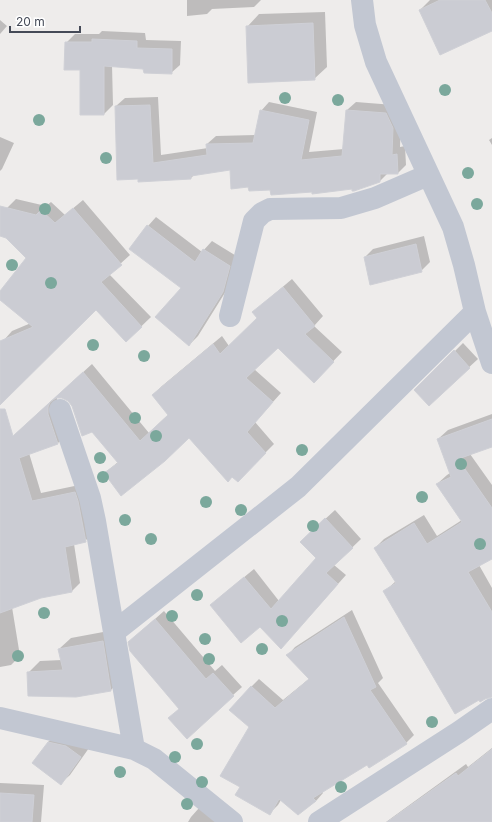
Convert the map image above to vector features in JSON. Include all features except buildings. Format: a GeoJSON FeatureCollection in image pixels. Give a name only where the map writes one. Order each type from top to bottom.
{"type":"FeatureCollection","features":[{"type":"Feature","properties":{"kind":"street"},"geometry":{"type":"LineString","coordinates":[[362,0],[365,26],[376,62],[453,227],[475,312],[492,363]]}},
{"type":"Feature","properties":{"kind":"street"},"geometry":{"type":"LineString","coordinates":[[230,316],[254,221],[262,213],[270,209],[341,208],[375,198],[428,175]]}},
{"type":"Feature","properties":{"kind":"street"},"geometry":{"type":"LineString","coordinates":[[114,632],[298,487],[475,312]]}},
{"type":"Feature","properties":{"kind":"street"},"geometry":{"type":"LineString","coordinates":[[60,410],[90,498],[95,520],[134,749]]}},
{"type":"Feature","properties":{"kind":"street"},"geometry":{"type":"LineString","coordinates":[[319,822],[459,732],[492,708]]}},
{"type":"Feature","properties":{"kind":"street"},"geometry":{"type":"LineString","coordinates":[[0,718],[134,749],[154,759],[232,822]]}}]}
